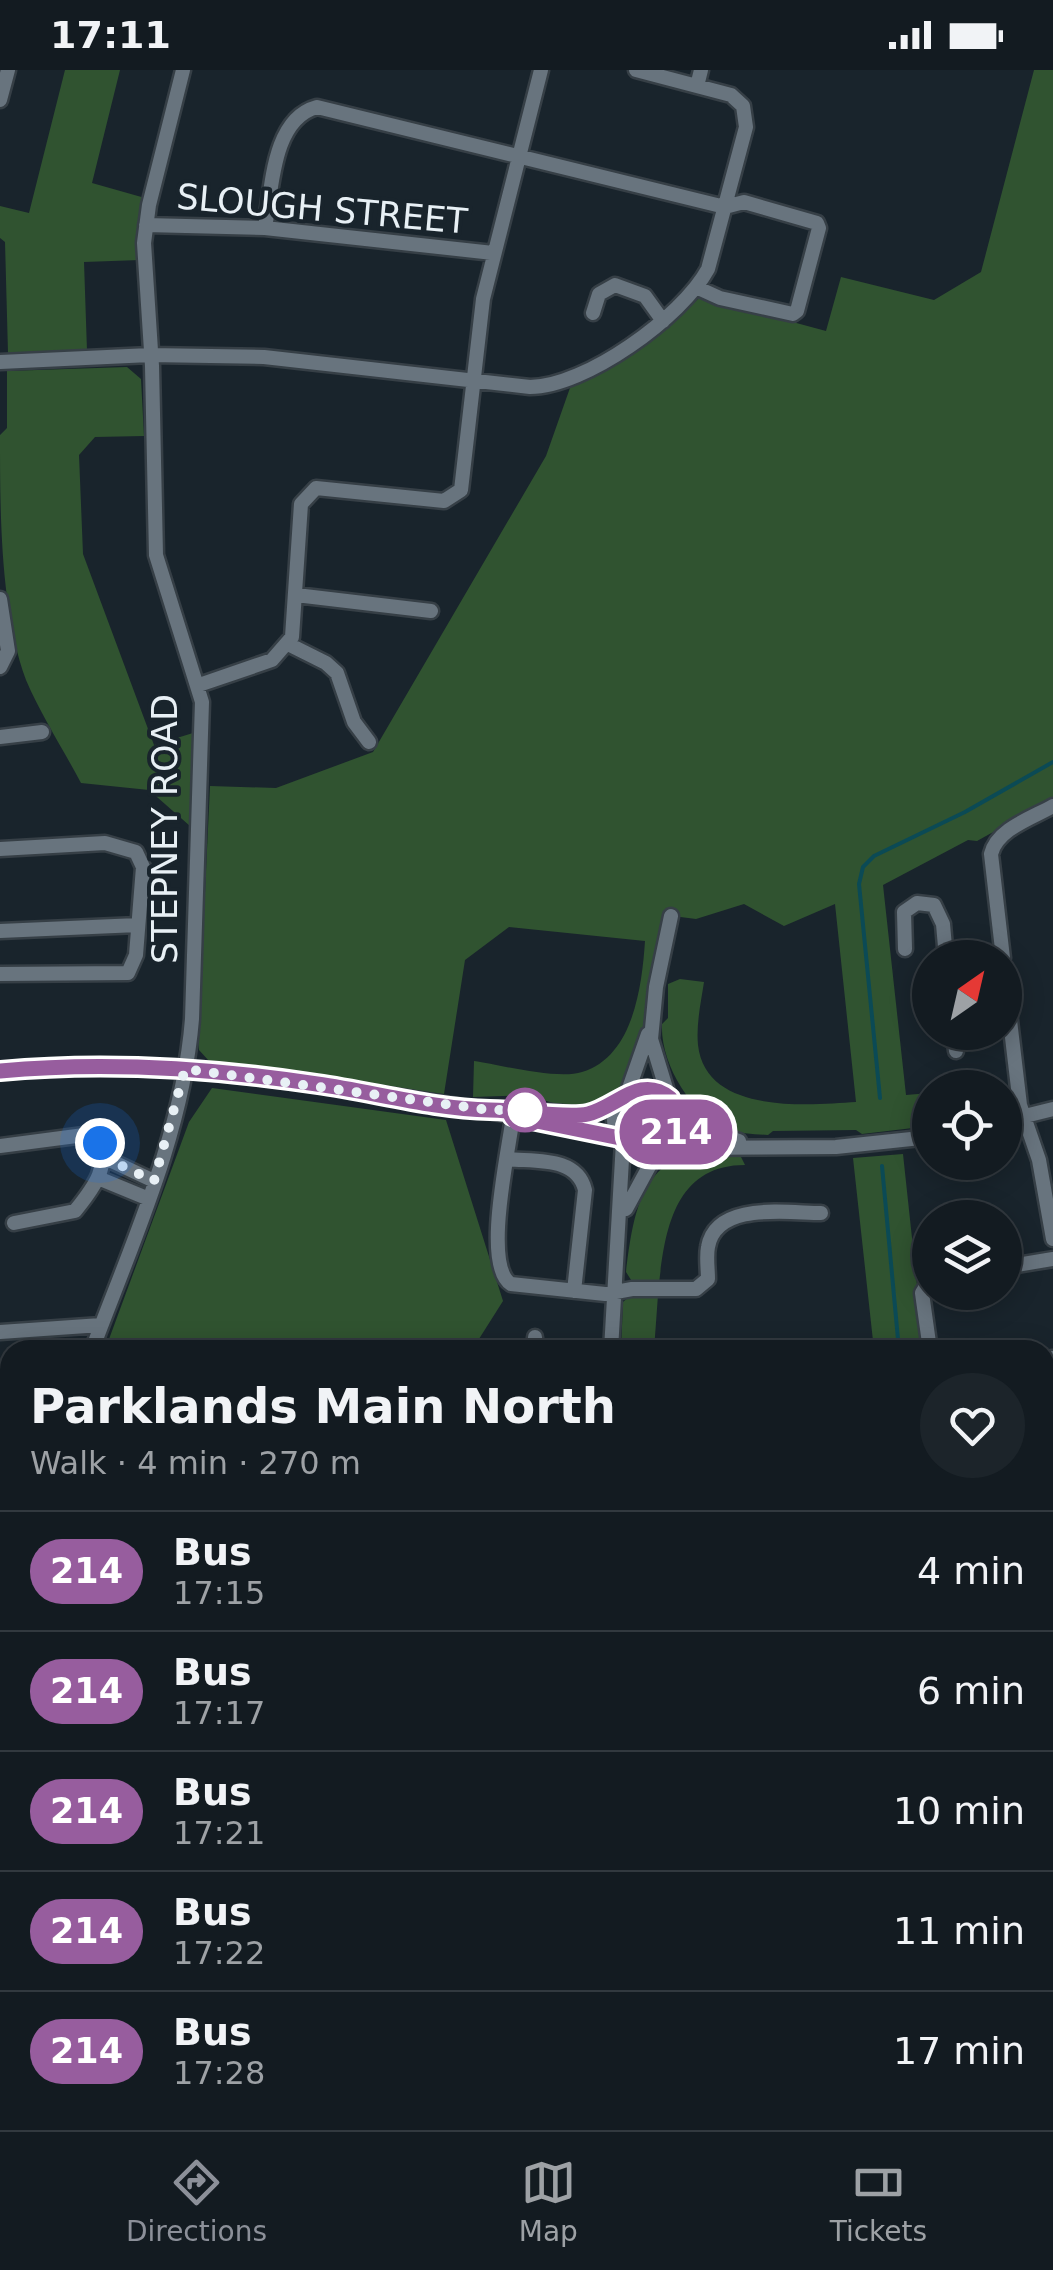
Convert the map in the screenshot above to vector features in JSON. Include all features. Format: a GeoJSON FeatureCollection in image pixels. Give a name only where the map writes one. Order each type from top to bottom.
{"type":"FeatureCollection","features":[{"type":"Feature","properties":{"kind":"street"},"geometry":{"type":"LineString","coordinates":[[0,99],[8,70]]}},
{"type":"Feature","properties":{"kind":"street","name":"STEPNEY ROAD"},"geometry":{"type":"LineString","coordinates":[[96,1340],[149,1199],[185,1069],[197,943],[203,732],[199,685],[156,555],[146,226],[184,70]]}},
{"type":"Feature","properties":{"kind":"street"},"geometry":{"type":"LineString","coordinates":[[199,685],[272,660],[288,644],[295,630],[301,504],[312,489],[444,501],[460,490],[483,300],[542,70]]}},
{"type":"Feature","properties":{"kind":"street"},"geometry":{"type":"LineString","coordinates":[[0,362],[150,355],[264,358],[530,387],[581,376],[662,321],[698,288],[708,270],[746,116],[734,96],[699,78],[636,70]]}},
{"type":"Feature","properties":{"kind":"street"},"geometry":{"type":"LineString","coordinates":[[265,228],[284,134],[299,114],[311,108],[725,206],[744,202],[816,222],[820,228],[797,311],[792,314],[720,298],[698,288]]}},
{"type":"Feature","properties":{"kind":"street","name":"SLOUGH STREET"},"geometry":{"type":"LineString","coordinates":[[146,226],[265,228],[493,253]]}},
{"type":"Feature","properties":{"kind":"street"},"geometry":{"type":"LineString","coordinates":[[593,312],[599,294],[615,286],[644,296],[662,321]]}},
{"type":"Feature","properties":{"kind":"street"},"geometry":{"type":"LineString","coordinates":[[296,595],[431,612]]}},
{"type":"Feature","properties":{"kind":"street"},"geometry":{"type":"LineString","coordinates":[[0,599],[8,655],[0,667]]}},
{"type":"Feature","properties":{"kind":"street"},"geometry":{"type":"LineString","coordinates":[[288,644],[326,662],[337,674],[354,722],[369,742]]}},
{"type":"Feature","properties":{"kind":"street"},"geometry":{"type":"LineString","coordinates":[[0,737],[42,732]]}},
{"type":"Feature","properties":{"kind":"street"},"geometry":{"type":"LineString","coordinates":[[1001,940],[993,845],[1008,831],[1053,806]]}},
{"type":"Feature","properties":{"kind":"street"},"geometry":{"type":"LineString","coordinates":[[0,848],[105,843],[136,852],[144,867],[136,954],[128,974],[0,974]]}},
{"type":"Feature","properties":{"kind":"street"},"geometry":{"type":"LineString","coordinates":[[905,948],[904,912],[917,903],[934,905],[943,924],[944,940]]}},
{"type":"Feature","properties":{"kind":"street"},"geometry":{"type":"LineString","coordinates":[[611,1340],[619,1239],[621,1140],[614,1120],[645,1051],[671,916]]}},
{"type":"Feature","properties":{"kind":"street"},"geometry":{"type":"LineString","coordinates":[[0,931],[138,924]]}},
{"type":"Feature","properties":{"kind":"street"},"geometry":{"type":"LineString","coordinates":[[619,1239],[632,1193],[677,1129],[651,1039],[654,1010]]}},
{"type":"Feature","properties":{"kind":"street"},"geometry":{"type":"LineString","coordinates":[[1013,1050],[1020,1106],[1039,1160],[1053,1239]]}},
{"type":"Feature","properties":{"kind":"street"},"geometry":{"type":"LineString","coordinates":[[0,1071],[85,1066],[185,1069],[489,1110],[584,1115],[649,1088],[736,1141],[794,1148]]}},
{"type":"Feature","properties":{"kind":"street"},"geometry":{"type":"LineString","coordinates":[[1022,1117],[1053,1109]]}},
{"type":"Feature","properties":{"kind":"street"},"geometry":{"type":"LineString","coordinates":[[489,1110],[621,1140],[643,1152],[794,1148],[912,1138]]}},
{"type":"Feature","properties":{"kind":"street"},"geometry":{"type":"LineString","coordinates":[[512,1116],[496,1245],[501,1276],[511,1284],[614,1292],[704,1286],[708,1279],[708,1246],[726,1220],[745,1214],[821,1213]]}},
{"type":"Feature","properties":{"kind":"street"},"geometry":{"type":"LineString","coordinates":[[0,1146],[94,1136],[103,1157],[98,1178],[75,1210],[65,1216],[14,1223]]}},
{"type":"Feature","properties":{"kind":"street"},"geometry":{"type":"LineString","coordinates":[[103,1157],[154,1181]]}},
{"type":"Feature","properties":{"kind":"street"},"geometry":{"type":"LineString","coordinates":[[507,1159],[563,1164],[582,1179],[586,1190],[574,1291]]}},
{"type":"Feature","properties":{"kind":"street"},"geometry":{"type":"LineString","coordinates":[[98,1178],[149,1199]]}},
{"type":"Feature","properties":{"kind":"street"},"geometry":{"type":"LineString","coordinates":[[1022,1264],[1053,1259]]}},
{"type":"Feature","properties":{"kind":"street"},"geometry":{"type":"LineString","coordinates":[[924,1310],[929,1340]]}},
{"type":"Feature","properties":{"kind":"street"},"geometry":{"type":"LineString","coordinates":[[0,1332],[102,1325]]}},
{"type":"Feature","properties":{"kind":"green space"},"geometry":{"type":"Polygon","coordinates":[[[65,70],[120,70],[92,183],[145,198],[140,260],[84,262],[87,351],[8,353],[5,242],[0,238],[0,206],[29,213],[65,70]]]}},
{"type":"Feature","properties":{"kind":"green space"},"geometry":{"type":"Polygon","coordinates":[[[1034,70],[1053,70],[1053,799],[977,841],[968,840],[883,885],[906,1095],[912,1094],[912,1128],[862,1134],[856,1130],[773,1131],[768,1135],[737,1132],[714,1122],[690,1100],[666,1055],[662,1024],[668,1018],[668,984],[680,979],[704,982],[698,1045],[705,1068],[719,1084],[762,1101],[856,1102],[835,904],[784,926],[744,904],[696,919],[665,915],[640,1048],[630,1074],[617,1090],[587,1107],[566,1107],[527,1095],[473,1097],[474,1061],[559,1074],[582,1072],[599,1064],[613,1052],[632,1018],[645,941],[509,927],[465,960],[444,1094],[209,1061],[199,1050],[198,1041],[210,786],[276,788],[373,752],[546,456],[571,385],[639,347],[700,297],[826,331],[841,277],[934,300],[981,272],[1034,70]]]}},
{"type":"Feature","properties":{"kind":"green space"},"geometry":{"type":"Polygon","coordinates":[[[127,367],[141,379],[144,436],[95,437],[79,455],[83,554],[154,745],[193,733],[190,826],[149,790],[81,783],[26,680],[6,592],[0,435],[7,428],[7,371],[127,367]]]}},
{"type":"Feature","properties":{"kind":"green space"},"geometry":{"type":"Polygon","coordinates":[[[212,1088],[446,1120],[503,1301],[478,1340],[109,1340],[189,1122],[212,1088]]]}},
{"type":"Feature","properties":{"kind":"green space"},"geometry":{"type":"Polygon","coordinates":[[[696,1154],[741,1157],[745,1165],[722,1168],[703,1176],[689,1188],[671,1222],[659,1284],[633,1283],[626,1272],[635,1216],[642,1198],[661,1169],[696,1154]]]}},
{"type":"Feature","properties":{"kind":"green space"},"geometry":{"type":"Polygon","coordinates":[[[903,1154],[912,1238],[912,1310],[920,1310],[923,1340],[873,1340],[853,1158],[903,1154]]]}},
{"type":"Feature","properties":{"kind":"green space"},"geometry":{"type":"Polygon","coordinates":[[[631,1295],[658,1295],[655,1340],[621,1340],[623,1302],[631,1295]]]}},
{"type":"Feature","properties":{"kind":"waterway"},"geometry":{"type":"LineString","coordinates":[[880,1098],[859,884],[863,867],[874,856],[965,812],[1053,762]]}},
{"type":"Feature","properties":{"kind":"waterway"},"geometry":{"type":"LineString","coordinates":[[882,1166],[898,1340]]}},
{"type":"Feature","properties":{"kind":"bus line","name":"214"},"geometry":{"type":"LineString","coordinates":[[0,1071],[85,1066],[226,1072],[489,1110],[584,1115],[649,1088],[670,1098],[678,1122],[669,1143],[658,1150],[643,1152],[629,1147],[620,1138],[512,1116]]}},
{"type":"Feature","properties":{"kind":"route"},"geometry":{"type":"LineString","coordinates":[[100,1143],[103,1157],[154,1181],[185,1069],[489,1110],[525,1110]]}}]}
